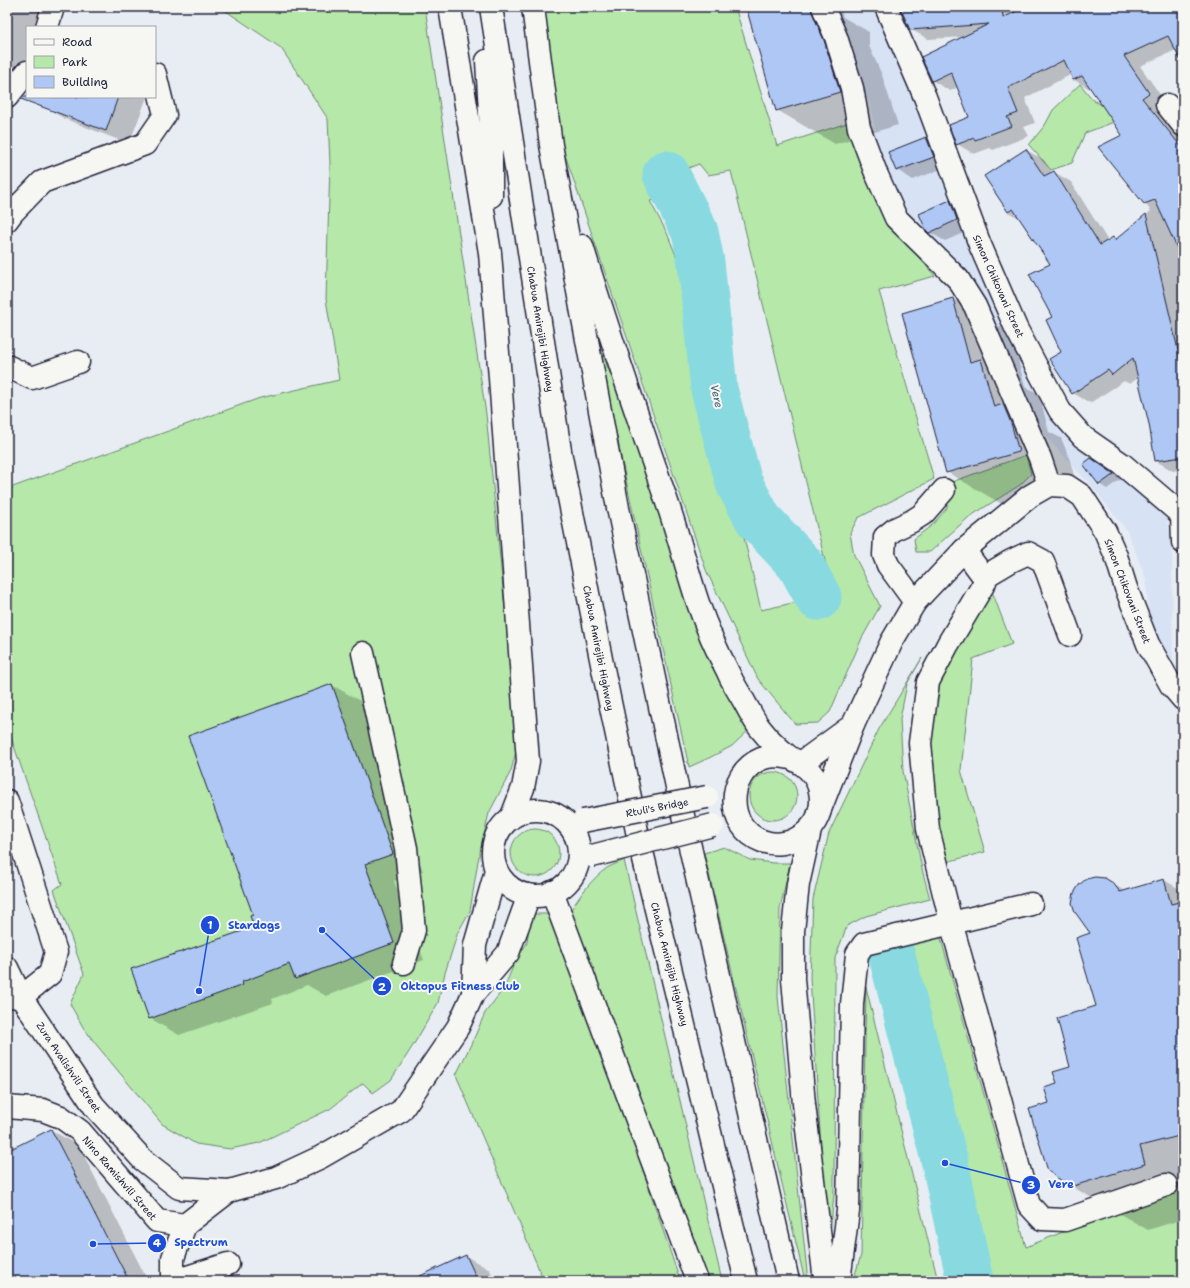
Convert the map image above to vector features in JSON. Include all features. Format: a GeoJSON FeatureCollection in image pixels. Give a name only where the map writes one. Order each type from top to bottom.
{"type":"FeatureCollection","features":[{"type":"Feature","properties":{"kind":"main road"},"geometry":{"type":"LineString","coordinates":[[47,26],[53,7]]}},
{"type":"Feature","properties":{"kind":"main road"},"geometry":{"type":"LineString","coordinates":[[450,7],[490,253],[500,378],[528,761],[523,788],[512,816]]}},
{"type":"Feature","properties":{"kind":"main road"},"geometry":{"type":"LineString","coordinates":[[490,253],[491,129],[486,45],[491,7]]}},
{"type":"Feature","properties":{"kind":"main road","name":"Chabua Amirejibi Highway"},"geometry":{"type":"LineString","coordinates":[[491,7],[561,457],[637,832],[746,1281]]}},
{"type":"Feature","properties":{"kind":"main road"},"geometry":{"type":"LineString","coordinates":[[533,7],[551,145],[620,516],[682,812],[788,1281]]}},
{"type":"Feature","properties":{"kind":"main road"},"geometry":{"type":"LineString","coordinates":[[823,7],[836,37],[852,88],[860,128],[876,174],[893,212],[896,218],[958,279],[975,306],[1040,458],[1049,486],[1030,496],[964,550],[915,602],[892,641],[853,725],[814,822],[799,838],[787,842],[774,843],[762,841],[750,834],[742,825],[736,813],[734,800],[735,788],[740,776],[749,766],[761,759],[775,756],[795,761],[853,725]]}},
{"type":"Feature","properties":{"kind":"main road","name":"Simon Chikovani Street"},"geometry":{"type":"LineString","coordinates":[[886,7],[925,97],[989,266],[1016,328],[1060,410],[1084,437],[1122,464],[1182,515],[1183,542]]}},
{"type":"Feature","properties":{"kind":"main road"},"geometry":{"type":"LineString","coordinates":[[7,97],[26,73]]}},
{"type":"Feature","properties":{"kind":"main road"},"geometry":{"type":"LineString","coordinates":[[7,220],[42,182],[146,144],[165,115],[156,78]]}},
{"type":"Feature","properties":{"kind":"main road"},"geometry":{"type":"LineString","coordinates":[[1167,105],[1183,125]]}},
{"type":"Feature","properties":{"kind":"main road"},"geometry":{"type":"LineString","coordinates":[[551,145],[608,332],[675,526],[699,605],[728,674],[759,727],[795,761],[812,774],[819,787],[821,801],[798,884],[793,931],[793,979],[804,1104],[825,1281]]}},
{"type":"Feature","properties":{"kind":"main road"},"geometry":{"type":"LineString","coordinates":[[7,366],[32,378],[78,362]]}},
{"type":"Feature","properties":{"kind":"main road","name":"Simon Chikovani Street"},"geometry":{"type":"LineString","coordinates":[[1049,486],[1066,486],[1082,496],[1105,531],[1148,644],[1171,686],[1183,699]]}},
{"type":"Feature","properties":{"kind":"main road"},"geometry":{"type":"LineString","coordinates":[[915,602],[888,565],[884,555],[885,537],[895,528],[912,521],[923,514],[944,490]]}},
{"type":"Feature","properties":{"kind":"main road"},"geometry":{"type":"LineString","coordinates":[[964,550],[984,577],[985,582],[948,644],[928,682],[920,743],[928,827],[951,922],[1029,1205],[1042,1219],[1065,1220],[1166,1185]]}},
{"type":"Feature","properties":{"kind":"main road"},"geometry":{"type":"LineString","coordinates":[[984,577],[1028,553],[1043,561],[1070,635]]}},
{"type":"Feature","properties":{"kind":"main road"},"geometry":{"type":"LineString","coordinates":[[363,653],[406,848],[414,930],[404,963]]}},
{"type":"Feature","properties":{"kind":"main road","name":"Rtuli's Bridge"},"geometry":{"type":"LineString","coordinates":[[555,814],[583,821],[707,797],[724,791],[749,766]]}},
{"type":"Feature","properties":{"kind":"main road"},"geometry":{"type":"LineString","coordinates":[[7,801],[56,952],[50,974],[14,996]]}},
{"type":"Feature","properties":{"kind":"main road"},"geometry":{"type":"LineString","coordinates":[[585,859],[579,852],[574,834],[569,826],[555,814],[544,810],[533,809],[512,816],[503,824],[496,835],[493,846],[493,859],[496,871],[504,882],[516,891],[529,895],[541,896],[562,887],[585,859],[713,825],[742,825]]}},
{"type":"Feature","properties":{"kind":"main road"},"geometry":{"type":"LineString","coordinates":[[473,994],[475,945],[496,871]]}},
{"type":"Feature","properties":{"kind":"main road"},"geometry":{"type":"LineString","coordinates":[[552,892],[697,1281]]}},
{"type":"Feature","properties":{"kind":"main road"},"geometry":{"type":"LineString","coordinates":[[228,1264],[174,1281],[173,1258],[185,1225],[229,1191],[276,1178],[321,1157],[401,1111],[458,1027],[473,994],[508,953],[529,895]]}},
{"type":"Feature","properties":{"kind":"main road"},"geometry":{"type":"LineString","coordinates":[[839,1281],[848,1211],[852,1004],[856,954],[864,944],[1031,904]]}},
{"type":"Feature","properties":{"kind":"main road","name":"Zura Avalishvili Street"},"geometry":{"type":"LineString","coordinates":[[7,968],[14,996],[94,1106],[143,1160],[179,1188],[229,1191]]}},
{"type":"Feature","properties":{"kind":"main road","name":"Nino Ramishvili Street"},"geometry":{"type":"LineString","coordinates":[[7,1107],[43,1110],[61,1117],[80,1132],[157,1221],[185,1225]]}},
{"type":"Feature","properties":{"kind":"shaded area"},"geometry":{"type":"Polygon","coordinates":[[[838,7],[877,7],[1060,423],[1166,514],[1172,542],[1173,670],[1150,627],[1146,579],[1127,531],[1094,489],[1045,436],[1015,378],[943,250],[903,207],[876,146],[873,115],[838,7]]]}},
{"type":"Feature","properties":{"kind":"green space"},"geometry":{"type":"Polygon","coordinates":[[[220,7],[425,7],[486,414],[518,743],[511,771],[489,813],[478,861],[470,911],[458,932],[445,973],[438,1003],[391,1080],[373,1093],[363,1083],[330,1109],[259,1143],[230,1149],[196,1144],[162,1124],[95,1043],[83,1027],[70,1004],[84,974],[54,890],[62,884],[7,726],[7,489],[260,398],[339,380],[326,299],[330,163],[328,119],[281,48],[220,7]]]}},
{"type":"Feature","properties":{"kind":"green space"},"geometry":{"type":"Polygon","coordinates":[[[543,7],[735,7],[777,146],[850,122],[856,152],[889,223],[935,276],[879,291],[934,479],[858,518],[850,533],[854,555],[880,606],[862,638],[830,712],[818,723],[795,724],[758,679],[706,570],[562,146],[543,7]],[[699,164],[650,182],[657,200],[650,201],[667,233],[681,268],[761,610],[833,594],[731,171],[708,175],[699,164]]]}},
{"type":"Feature","properties":{"kind":"green space"},"geometry":{"type":"Polygon","coordinates":[[[1080,84],[1094,101],[1112,110],[1114,122],[1085,133],[1072,163],[1051,170],[1029,145],[1045,125],[1053,110],[1080,84]]]}},
{"type":"Feature","properties":{"kind":"green space"},"geometry":{"type":"Polygon","coordinates":[[[593,330],[620,398],[689,602],[750,729],[732,746],[689,767],[593,330]]]}},
{"type":"Feature","properties":{"kind":"green space"},"geometry":{"type":"Polygon","coordinates":[[[1026,455],[1031,474],[1020,485],[969,517],[930,552],[916,552],[914,539],[932,525],[947,508],[947,492],[938,487],[1026,455]]]}},
{"type":"Feature","properties":{"kind":"green space"},"geometry":{"type":"Polygon","coordinates":[[[990,586],[1012,644],[973,659],[961,770],[985,852],[946,862],[938,827],[929,741],[934,693],[990,586]]]}},
{"type":"Feature","properties":{"kind":"green space"},"geometry":{"type":"Polygon","coordinates":[[[922,658],[907,684],[900,719],[903,771],[922,869],[930,899],[866,916],[847,926],[835,958],[834,1194],[830,1234],[822,1162],[810,978],[813,899],[829,833],[879,729],[922,658]]]}},
{"type":"Feature","properties":{"kind":"green space"},"geometry":{"type":"Polygon","coordinates":[[[768,772],[778,772],[790,779],[797,791],[797,801],[790,813],[778,820],[768,820],[760,816],[753,809],[749,801],[749,791],[753,783],[760,776],[768,772]]]}},
{"type":"Feature","properties":{"kind":"green space"},"geometry":{"type":"Polygon","coordinates":[[[535,829],[544,831],[552,836],[557,844],[559,853],[557,862],[552,870],[544,875],[535,877],[526,875],[518,870],[513,862],[511,853],[513,844],[518,836],[526,831],[535,829]]]}},
{"type":"Feature","properties":{"kind":"green space"},"geometry":{"type":"Polygon","coordinates":[[[724,847],[750,860],[773,863],[790,863],[780,909],[778,997],[808,1281],[805,1281],[704,853],[724,847]]]}},
{"type":"Feature","properties":{"kind":"green space"},"geometry":{"type":"Polygon","coordinates":[[[624,860],[722,1281],[705,1281],[570,911],[586,888],[601,872],[624,860]]]}},
{"type":"Feature","properties":{"kind":"green space"},"geometry":{"type":"Polygon","coordinates":[[[534,914],[552,914],[569,949],[680,1281],[544,1281],[456,1075],[485,1013],[504,988],[515,962],[527,943],[529,925],[534,914]]]}},
{"type":"Feature","properties":{"kind":"green space"},"geometry":{"type":"Polygon","coordinates":[[[940,935],[1026,1247],[1183,1183],[1183,1281],[993,1281],[906,944],[940,935]]]}},
{"type":"Feature","properties":{"kind":"green space"},"geometry":{"type":"Polygon","coordinates":[[[866,987],[938,1281],[853,1281],[861,1255],[866,987]]]}},
{"type":"Feature","properties":{"kind":"building"},"geometry":{"type":"Polygon","coordinates":[[[746,7],[811,7],[824,40],[840,92],[776,111],[746,7]]]}},
{"type":"Feature","properties":{"kind":"building"},"geometry":{"type":"Polygon","coordinates":[[[900,7],[1002,7],[1003,18],[1025,7],[1183,7],[1183,65],[1168,36],[1124,56],[1149,93],[1142,98],[1183,149],[1183,261],[1155,200],[1144,204],[1098,147],[1122,135],[1082,76],[1073,80],[1064,60],[1008,88],[1018,113],[1007,117],[1012,126],[975,140],[974,138],[956,145],[949,125],[969,117],[951,72],[932,81],[921,57],[989,24],[910,30],[900,7]]]}},
{"type":"Feature","properties":{"kind":"building"},"geometry":{"type":"Polygon","coordinates":[[[23,97],[118,98],[106,131],[21,99],[23,97]]]}},
{"type":"Feature","properties":{"kind":"building"},"geometry":{"type":"Polygon","coordinates":[[[926,137],[934,157],[896,171],[888,152],[926,137]]]}},
{"type":"Feature","properties":{"kind":"building"},"geometry":{"type":"Polygon","coordinates":[[[1026,149],[1044,176],[1054,171],[1100,245],[1113,237],[1115,240],[1146,214],[1183,371],[1183,457],[1155,461],[1149,424],[1133,358],[1112,375],[1108,370],[1072,394],[1049,359],[1061,352],[1046,320],[1052,317],[1029,274],[1050,264],[1013,209],[1008,212],[984,176],[1026,149]]]}},
{"type":"Feature","properties":{"kind":"building"},"geometry":{"type":"Polygon","coordinates":[[[950,200],[957,220],[929,233],[926,230],[919,214],[950,200]]]}},
{"type":"Feature","properties":{"kind":"building"},"geometry":{"type":"Polygon","coordinates":[[[953,298],[970,362],[981,359],[994,407],[1003,404],[1011,423],[1019,452],[946,473],[902,313],[953,298]]]}},
{"type":"Feature","properties":{"kind":"building"},"geometry":{"type":"Polygon","coordinates":[[[1091,458],[1114,474],[1099,485],[1083,464],[1091,458]]]}},
{"type":"Feature","properties":{"kind":"building"},"geometry":{"type":"Polygon","coordinates":[[[332,684],[393,854],[365,864],[394,943],[295,979],[289,964],[242,982],[243,985],[149,1019],[131,969],[254,927],[250,916],[253,915],[188,736],[332,684]]]}},
{"type":"Feature","properties":{"kind":"building"},"geometry":{"type":"Polygon","coordinates":[[[1095,877],[1105,878],[1113,883],[1120,892],[1164,879],[1171,904],[1183,901],[1183,1135],[1140,1146],[1145,1164],[1070,1187],[1048,1171],[1029,1109],[1049,1103],[1044,1087],[1057,1083],[1053,1072],[1070,1067],[1057,1018],[1096,1006],[1076,938],[1090,933],[1075,912],[1072,903],[1074,893],[1079,885],[1086,879],[1095,877]]]}},
{"type":"Feature","properties":{"kind":"building"},"geometry":{"type":"Polygon","coordinates":[[[51,1129],[129,1281],[7,1281],[7,1151],[51,1129]]]}},
{"type":"Feature","properties":{"kind":"building"},"geometry":{"type":"Polygon","coordinates":[[[466,1255],[478,1281],[409,1281],[466,1255]]]}},
{"type":"Feature","properties":{"kind":"waterway","name":"Vere"},"geometry":{"type":"LineString","coordinates":[[666,174],[695,232],[701,262],[714,389],[739,483],[759,520],[800,564],[818,597]]}},
{"type":"Feature","properties":{"kind":"waterway","name":"Vere"},"geometry":{"type":"LineString","coordinates":[[892,956],[945,1163],[970,1281]]}},
{"type":"Feature","properties":{"kind":"place","name":"Oktopus Fitness Club"},"geometry":{"type":"Point","coordinates":[322,930]}},
{"type":"Feature","properties":{"kind":"place","name":"Stardogs"},"geometry":{"type":"Point","coordinates":[199,991]}},
{"type":"Feature","properties":{"kind":"place","name":"Vere"},"geometry":{"type":"Point","coordinates":[945,1163]}},
{"type":"Feature","properties":{"kind":"place","name":"Spectrum"},"geometry":{"type":"Point","coordinates":[93,1244]}}]}
